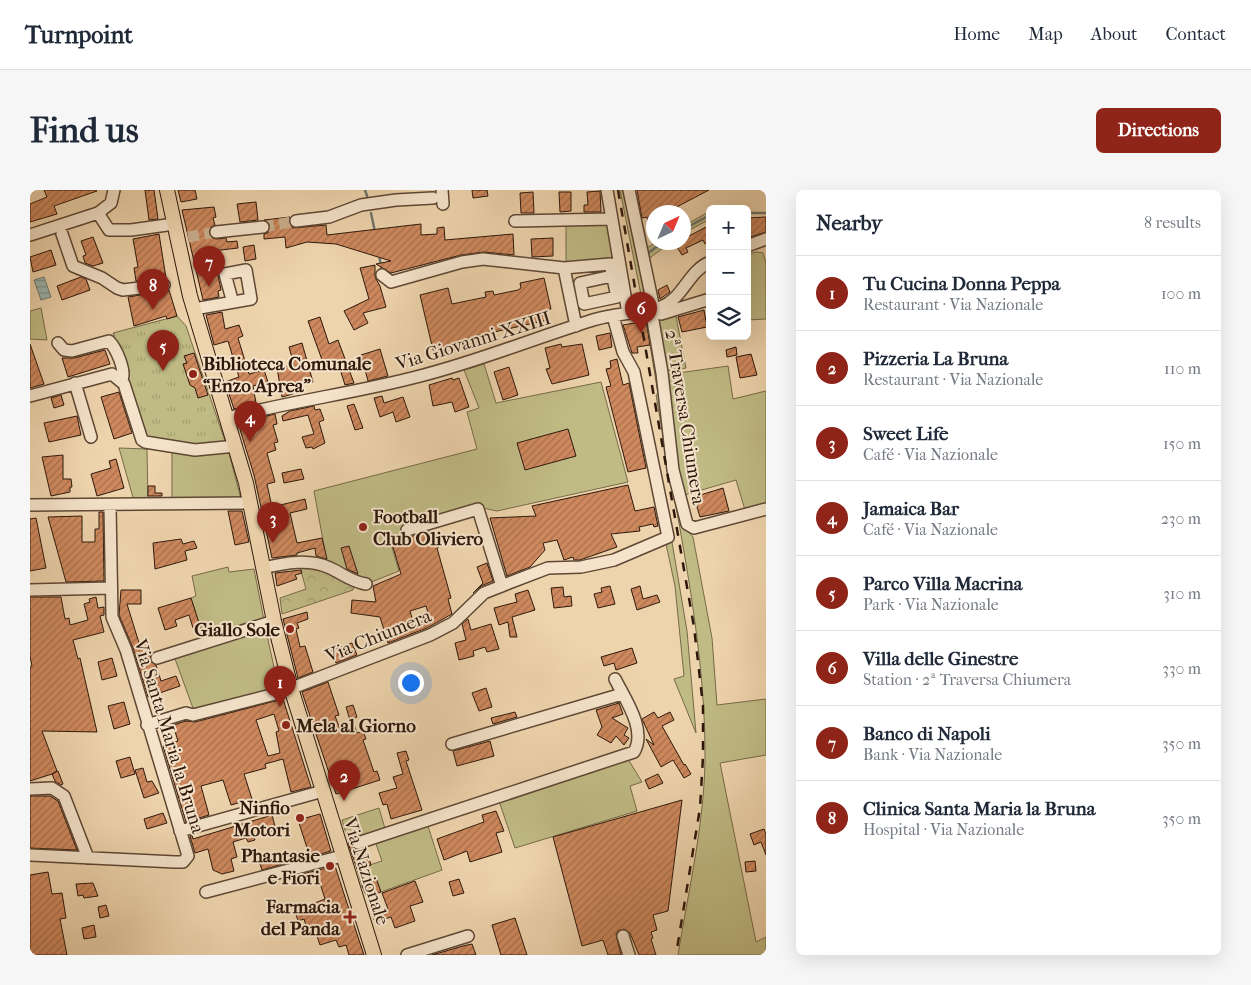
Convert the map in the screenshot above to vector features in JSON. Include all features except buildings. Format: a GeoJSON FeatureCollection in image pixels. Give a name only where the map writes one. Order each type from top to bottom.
{"type":"FeatureCollection","features":[{"type":"Feature","properties":{"kind":"main road","name":"Via Nazionale"},"geometry":{"type":"LineString","coordinates":[[167,190],[174,224],[182,238],[194,309],[236,446],[290,688],[324,794],[348,849],[374,955]]}},
{"type":"Feature","properties":{"kind":"street"},"geometry":{"type":"LineString","coordinates":[[30,235],[98,213],[111,203],[114,190]]}},
{"type":"Feature","properties":{"kind":"street"},"geometry":{"type":"LineString","coordinates":[[296,220],[329,216],[361,205],[396,200],[438,201],[442,190]]}},
{"type":"Feature","properties":{"kind":"street"},"geometry":{"type":"LineString","coordinates":[[607,190],[628,313]]}},
{"type":"Feature","properties":{"kind":"street","name":"2ª Traversa Chiumera"},"geometry":{"type":"LineString","coordinates":[[629,190],[662,373],[673,470],[682,514],[690,527],[694,528],[766,509]]}},
{"type":"Feature","properties":{"kind":"street"},"geometry":{"type":"LineString","coordinates":[[98,213],[108,230],[131,230],[174,224]]}},
{"type":"Feature","properties":{"kind":"street"},"geometry":{"type":"LineString","coordinates":[[515,221],[612,219]]}},
{"type":"Feature","properties":{"kind":"street"},"geometry":{"type":"LineString","coordinates":[[216,232],[263,227]]}},
{"type":"Feature","properties":{"kind":"street"},"geometry":{"type":"LineString","coordinates":[[62,234],[73,266],[102,278],[117,288],[131,290],[164,285]]}},
{"type":"Feature","properties":{"kind":"street"},"geometry":{"type":"LineString","coordinates":[[751,246],[765,244]]}},
{"type":"Feature","properties":{"kind":"street"},"geometry":{"type":"LineString","coordinates":[[382,275],[391,282],[462,262],[483,259],[564,268],[610,264],[612,276]]}},
{"type":"Feature","properties":{"kind":"street","name":"Via Giovanni XXIII"},"geometry":{"type":"LineString","coordinates":[[227,418],[296,401],[353,392],[428,374],[576,326],[628,313],[652,312],[669,303],[698,268],[706,264]]}},
{"type":"Feature","properties":{"kind":"street"},"geometry":{"type":"LineString","coordinates":[[564,268],[576,326]]}},
{"type":"Feature","properties":{"kind":"street"},"geometry":{"type":"LineString","coordinates":[[194,309],[251,299],[246,270],[225,274],[231,296]]}},
{"type":"Feature","properties":{"kind":"street"},"geometry":{"type":"LineString","coordinates":[[652,312],[706,300]]}},
{"type":"Feature","properties":{"kind":"street","name":"Via Chiumera"},"geometry":{"type":"LineString","coordinates":[[148,725],[186,713],[193,716],[290,688],[430,635],[453,623],[484,594],[502,586],[548,568],[581,567],[614,560],[668,537],[634,372],[623,352],[613,316]]}},
{"type":"Feature","properties":{"kind":"street"},"geometry":{"type":"LineString","coordinates":[[58,343],[64,350],[72,351],[109,341],[113,345],[123,373],[122,380],[142,440],[145,442],[194,450],[236,446]]}},
{"type":"Feature","properties":{"kind":"street"},"geometry":{"type":"LineString","coordinates":[[30,396],[108,374],[122,380]]}},
{"type":"Feature","properties":{"kind":"street"},"geometry":{"type":"LineString","coordinates":[[74,383],[91,436]]}},
{"type":"Feature","properties":{"kind":"street"},"geometry":{"type":"LineString","coordinates":[[30,506],[250,503]]}},
{"type":"Feature","properties":{"kind":"street","name":"Via Santa Maria la Bruna"},"geometry":{"type":"LineString","coordinates":[[30,855],[183,862],[188,856],[126,650],[112,617],[110,506]]}},
{"type":"Feature","properties":{"kind":"street"},"geometry":{"type":"LineString","coordinates":[[407,530],[478,509],[502,586]]}},
{"type":"Feature","properties":{"kind":"street"},"geometry":{"type":"LineString","coordinates":[[263,568],[295,562],[312,562],[330,567],[350,579],[366,584]]}},
{"type":"Feature","properties":{"kind":"street"},"geometry":{"type":"LineString","coordinates":[[30,590],[112,588]]}},
{"type":"Feature","properties":{"kind":"street"},"geometry":{"type":"LineString","coordinates":[[156,658],[274,621]]}},
{"type":"Feature","properties":{"kind":"street"},"geometry":{"type":"LineString","coordinates":[[206,892],[348,849],[630,754],[638,745],[637,727],[615,679]]}},
{"type":"Feature","properties":{"kind":"street"},"geometry":{"type":"LineString","coordinates":[[452,744],[622,694]]}},
{"type":"Feature","properties":{"kind":"street"},"geometry":{"type":"LineString","coordinates":[[30,789],[52,788],[64,796],[88,858]]}},
{"type":"Feature","properties":{"kind":"street"},"geometry":{"type":"LineString","coordinates":[[180,831],[324,794]]}},
{"type":"Feature","properties":{"kind":"street"},"geometry":{"type":"LineString","coordinates":[[197,832],[324,794]]}},
{"type":"Feature","properties":{"kind":"street"},"geometry":{"type":"LineString","coordinates":[[407,955],[468,936]]}},
{"type":"Feature","properties":{"kind":"street"},"geometry":{"type":"LineString","coordinates":[[623,936],[629,955]]}},
{"type":"Feature","properties":{"kind":"green space"},"geometry":{"type":"Polygon","coordinates":[[[620,190],[625,190],[650,303],[643,305],[620,190]]]}},
{"type":"Feature","properties":{"kind":"green space"},"geometry":{"type":"Polygon","coordinates":[[[706,213],[706,221],[691,229],[691,222],[706,213]]]}},
{"type":"Feature","properties":{"kind":"green space"},"geometry":{"type":"Polygon","coordinates":[[[566,224],[610,224],[616,257],[597,264],[566,264],[566,224]]]}},
{"type":"Feature","properties":{"kind":"green space"},"geometry":{"type":"Polygon","coordinates":[[[646,250],[661,250],[647,260],[646,250]]]}},
{"type":"Feature","properties":{"kind":"green space"},"geometry":{"type":"Polygon","coordinates":[[[751,253],[763,253],[766,263],[766,319],[751,320],[751,253]]]}},
{"type":"Feature","properties":{"kind":"green space"},"geometry":{"type":"Polygon","coordinates":[[[41,308],[47,340],[30,339],[30,311],[41,308]]]}},
{"type":"Feature","properties":{"kind":"green space"},"geometry":{"type":"Polygon","coordinates":[[[675,311],[686,368],[664,371],[657,319],[675,311]]]}},
{"type":"Feature","properties":{"kind":"green space"},"geometry":{"type":"Polygon","coordinates":[[[177,316],[186,326],[226,444],[193,445],[172,440],[148,439],[146,437],[113,333],[177,316]]]}},
{"type":"Feature","properties":{"kind":"green space"},"geometry":{"type":"Polygon","coordinates":[[[652,344],[686,529],[693,537],[712,638],[717,705],[766,699],[766,755],[720,763],[756,942],[766,937],[766,955],[678,955],[700,826],[705,774],[705,748],[700,660],[680,527],[656,395],[658,394],[650,345],[652,344]]]}},
{"type":"Feature","properties":{"kind":"green space"},"geometry":{"type":"Polygon","coordinates":[[[484,364],[496,403],[601,382],[628,482],[497,511],[478,507],[389,537],[399,571],[369,583],[327,562],[314,491],[477,449],[467,412],[479,408],[464,370],[484,364]]]}},
{"type":"Feature","properties":{"kind":"green space"},"geometry":{"type":"Polygon","coordinates":[[[728,366],[733,399],[766,391],[766,506],[745,510],[736,480],[681,496],[664,375],[728,366]]]}},
{"type":"Feature","properties":{"kind":"green space"},"geometry":{"type":"Polygon","coordinates":[[[119,448],[147,449],[148,501],[134,501],[119,448]]]}},
{"type":"Feature","properties":{"kind":"green space"},"geometry":{"type":"Polygon","coordinates":[[[172,450],[189,454],[229,453],[241,499],[172,500],[172,450]]]}},
{"type":"Feature","properties":{"kind":"green space"},"geometry":{"type":"Polygon","coordinates":[[[672,542],[687,631],[696,733],[674,679],[684,676],[675,586],[666,544],[672,542]]]}},
{"type":"Feature","properties":{"kind":"green space"},"geometry":{"type":"Polygon","coordinates":[[[299,564],[312,565],[354,585],[353,590],[282,614],[280,598],[306,589],[299,564]]]}},
{"type":"Feature","properties":{"kind":"green space"},"geometry":{"type":"Polygon","coordinates":[[[228,567],[229,572],[254,569],[264,620],[204,639],[191,598],[196,596],[192,576],[228,567]]]}},
{"type":"Feature","properties":{"kind":"green space"},"geometry":{"type":"Polygon","coordinates":[[[265,626],[279,690],[194,711],[174,656],[265,626]]]}},
{"type":"Feature","properties":{"kind":"green space"},"geometry":{"type":"Polygon","coordinates":[[[628,759],[642,782],[630,786],[637,811],[515,848],[499,801],[628,759]]]}},
{"type":"Feature","properties":{"kind":"green space"},"geometry":{"type":"Polygon","coordinates":[[[379,808],[386,832],[349,843],[342,820],[379,808]]]}},
{"type":"Feature","properties":{"kind":"green space"},"geometry":{"type":"Polygon","coordinates":[[[427,823],[442,870],[381,892],[376,878],[362,886],[357,869],[382,861],[375,841],[427,823]]]}},
{"type":"Feature","properties":{"kind":"water"},"geometry":{"type":"Polygon","coordinates":[[[44,277],[51,297],[41,300],[34,280],[44,277]]]}},
{"type":"Feature","properties":{"kind":"waterway"},"geometry":{"type":"LineString","coordinates":[[365,190],[367,196]]}},
{"type":"Feature","properties":{"kind":"waterway"},"geometry":{"type":"LineString","coordinates":[[371,213],[375,232]]}},
{"type":"Feature","properties":{"kind":"waterway"},"geometry":{"type":"LineString","coordinates":[[751,213],[766,213]]}},
{"type":"Feature","properties":{"kind":"waterway"},"geometry":{"type":"LineString","coordinates":[[691,225],[706,217]]}},
{"type":"Feature","properties":{"kind":"waterway"},"geometry":{"type":"LineString","coordinates":[[647,254],[652,250]]}},
{"type":"Feature","properties":{"kind":"waterway"},"geometry":{"type":"LineString","coordinates":[[379,255],[382,271]]}},
{"type":"Feature","properties":{"kind":"tunnel"},"geometry":{"type":"LineString","coordinates":[[263,227],[296,221]]}},
{"type":"Feature","properties":{"kind":"tunnel"},"geometry":{"type":"LineString","coordinates":[[188,237],[216,232]]}},
{"type":"Feature","properties":{"kind":"railway"},"geometry":{"type":"LineString","coordinates":[[618,190],[694,627],[703,705],[703,757],[700,808],[676,955]]}},
{"type":"Feature","properties":{"kind":"place","name":"Banco di Napoli"},"geometry":{"type":"Point","coordinates":[209,287]}},
{"type":"Feature","properties":{"kind":"place","name":"Clinica Santa Maria la Bruna"},"geometry":{"type":"Point","coordinates":[153,310]}},
{"type":"Feature","properties":{"kind":"place","name":"Villa delle Ginestre"},"geometry":{"type":"Point","coordinates":[641,333]}},
{"type":"Feature","properties":{"kind":"place","name":"Parco Villa Macrina"},"geometry":{"type":"Point","coordinates":[163,371]}},
{"type":"Feature","properties":{"kind":"place","name":"Biblioteca Comunale “Enzo Aprea”"},"geometry":{"type":"Point","coordinates":[193,374]}},
{"type":"Feature","properties":{"kind":"place","name":"Jamaica Bar"},"geometry":{"type":"Point","coordinates":[250,442]}},
{"type":"Feature","properties":{"kind":"place","name":"Football Club Oliviero"},"geometry":{"type":"Point","coordinates":[363,527]}},
{"type":"Feature","properties":{"kind":"place","name":"Sweet Life"},"geometry":{"type":"Point","coordinates":[273,543]}},
{"type":"Feature","properties":{"kind":"place","name":"Giallo Sole"},"geometry":{"type":"Point","coordinates":[290,629]}},
{"type":"Feature","properties":{"kind":"place","name":"Tu Cucina Donna Peppa"},"geometry":{"type":"Point","coordinates":[280,707]}},
{"type":"Feature","properties":{"kind":"place","name":"Mela al Giorno"},"geometry":{"type":"Point","coordinates":[286,725]}},
{"type":"Feature","properties":{"kind":"place","name":"Pizzeria La Bruna"},"geometry":{"type":"Point","coordinates":[344,801]}},
{"type":"Feature","properties":{"kind":"place","name":"Ninfio Motori"},"geometry":{"type":"Point","coordinates":[300,818]}},
{"type":"Feature","properties":{"kind":"place","name":"Phantasie e Fiori"},"geometry":{"type":"Point","coordinates":[330,866]}},
{"type":"Feature","properties":{"kind":"place","name":"Farmacia del Panda"},"geometry":{"type":"Point","coordinates":[350,917]}}]}
